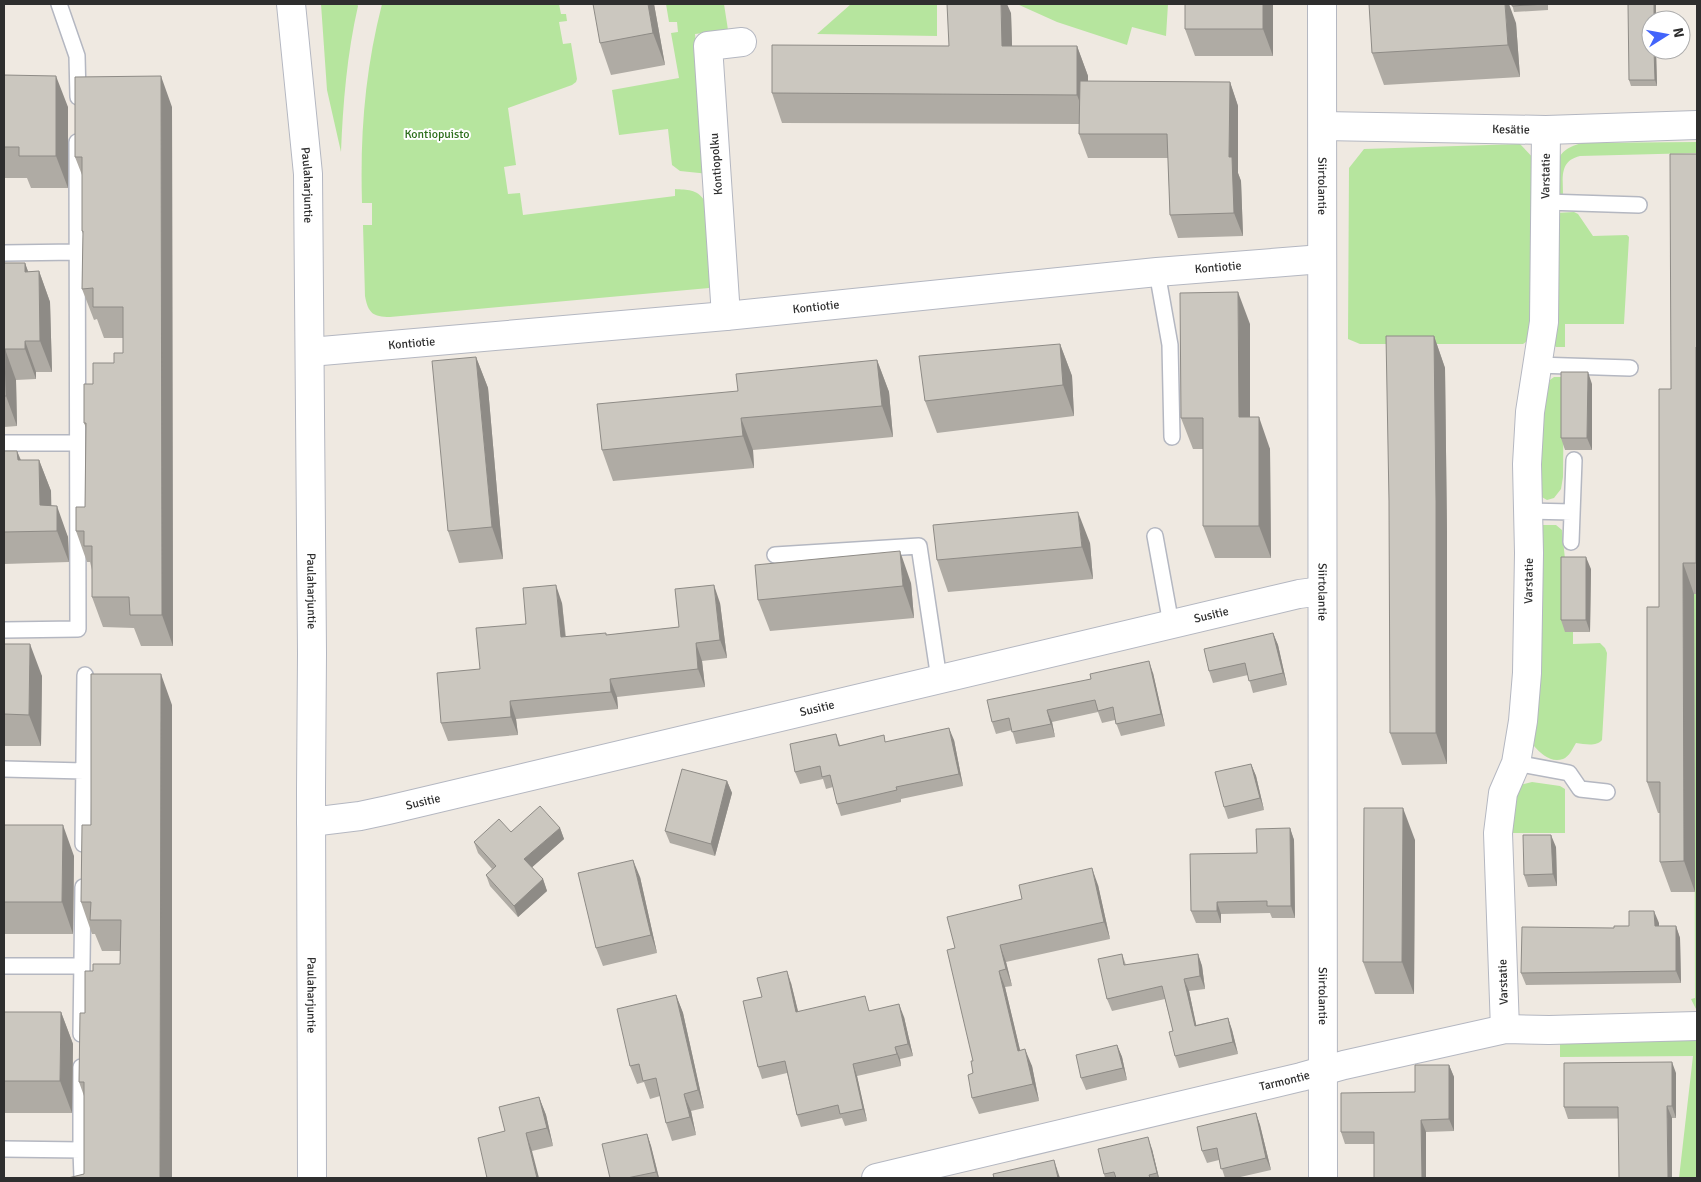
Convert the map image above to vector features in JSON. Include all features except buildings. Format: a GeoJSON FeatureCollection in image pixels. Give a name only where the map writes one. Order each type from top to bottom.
{"type":"FeatureCollection","features":[{"type":"Feature","properties":{"kind":"street","name":"Paulaharjuntie"},"geometry":{"type":"LineString","coordinates":[[290,4],[308,174],[312,653],[312,1178]]}},
{"type":"Feature","properties":{"kind":"street","name":"Siirtolantie"},"geometry":{"type":"LineString","coordinates":[[1322,4],[1322,1178]]}},
{"type":"Feature","properties":{"kind":"street","name":"Kontiopolku"},"geometry":{"type":"LineString","coordinates":[[726,316],[708,46],[742,42]]}},
{"type":"Feature","properties":{"kind":"street","name":"Kesätie"},"geometry":{"type":"LineString","coordinates":[[1323,126],[1546,130],[1697,125]]}},
{"type":"Feature","properties":{"kind":"street","name":"Varstatie"},"geometry":{"type":"LineString","coordinates":[[1505,1029],[1498,832],[1502,793],[1516,763],[1523,721],[1527,673],[1529,553],[1527,464],[1529,420],[1544,322],[1546,130]]}},
{"type":"Feature","properties":{"kind":"street","name":"Kontiotie"},"geometry":{"type":"LineString","coordinates":[[310,352],[726,316],[1158,272],[1322,259]]}},
{"type":"Feature","properties":{"kind":"street","name":"Susitie"},"geometry":{"type":"LineString","coordinates":[[311,822],[360,816],[388,810],[1171,624],[1299,594],[1322,591]]}},
{"type":"Feature","properties":{"kind":"street","name":"Tarmontie"},"geometry":{"type":"LineString","coordinates":[[876,1178],[1505,1029],[1549,1030],[1697,1026]]}},
{"type":"Feature","properties":{"kind":"lane"},"geometry":{"type":"LineString","coordinates":[[59,4],[77,56],[78,107]]}},
{"type":"Feature","properties":{"kind":"lane"},"geometry":{"type":"LineString","coordinates":[[4,630],[78,630],[78,126]]}},
{"type":"Feature","properties":{"kind":"lane"},"geometry":{"type":"LineString","coordinates":[[1546,202],[1639,205]]}},
{"type":"Feature","properties":{"kind":"lane"},"geometry":{"type":"LineString","coordinates":[[4,253],[78,252]]}},
{"type":"Feature","properties":{"kind":"lane"},"geometry":{"type":"LineString","coordinates":[[1158,272],[1170,345],[1172,437]]}},
{"type":"Feature","properties":{"kind":"lane"},"geometry":{"type":"LineString","coordinates":[[1537,366],[1630,368]]}},
{"type":"Feature","properties":{"kind":"lane"},"geometry":{"type":"LineString","coordinates":[[4,443],[77,443]]}},
{"type":"Feature","properties":{"kind":"lane"},"geometry":{"type":"LineString","coordinates":[[1571,542],[1574,460]]}},
{"type":"Feature","properties":{"kind":"lane"},"geometry":{"type":"LineString","coordinates":[[1527,511],[1572,512]]}},
{"type":"Feature","properties":{"kind":"lane"},"geometry":{"type":"LineString","coordinates":[[1155,536],[1171,624]]}},
{"type":"Feature","properties":{"kind":"lane"},"geometry":{"type":"LineString","coordinates":[[775,555],[919,546],[939,679]]}},
{"type":"Feature","properties":{"kind":"lane"},"geometry":{"type":"LineString","coordinates":[[82,1178],[80,1150],[85,675]]}},
{"type":"Feature","properties":{"kind":"lane"},"geometry":{"type":"LineString","coordinates":[[1516,763],[1570,773],[1580,789],[1607,792]]}},
{"type":"Feature","properties":{"kind":"lane"},"geometry":{"type":"LineString","coordinates":[[4,769],[84,771]]}},
{"type":"Feature","properties":{"kind":"lane"},"geometry":{"type":"LineString","coordinates":[[4,966],[82,966]]}},
{"type":"Feature","properties":{"kind":"lane"},"geometry":{"type":"LineString","coordinates":[[4,1149],[80,1150]]}},
{"type":"Feature","properties":{"kind":"green space"},"geometry":{"type":"Polygon","coordinates":[[[321,4],[357,4],[358,6],[346,79],[341,152],[327,90],[321,4]]]}},
{"type":"Feature","properties":{"kind":"green space","name":"Kontiopuisto"},"geometry":{"type":"Polygon","coordinates":[[[382,4],[559,4],[561,14],[566,14],[567,21],[559,22],[563,44],[571,43],[577,79],[572,85],[508,108],[516,165],[504,167],[508,194],[520,193],[523,215],[675,196],[675,189],[695,192],[704,200],[711,284],[709,288],[390,317],[372,313],[365,296],[363,225],[372,225],[372,203],[362,203],[362,152],[365,102],[371,54],[382,4]]]}},
{"type":"Feature","properties":{"kind":"green space"},"geometry":{"type":"Polygon","coordinates":[[[666,4],[724,4],[728,30],[695,34],[709,174],[680,171],[672,165],[668,129],[619,135],[612,90],[679,78],[671,33],[678,32],[677,22],[669,22],[666,4]]]}},
{"type":"Feature","properties":{"kind":"green space"},"geometry":{"type":"Polygon","coordinates":[[[851,4],[937,4],[937,36],[817,34],[851,4]]]}},
{"type":"Feature","properties":{"kind":"green space"},"geometry":{"type":"Polygon","coordinates":[[[1017,4],[1168,4],[1166,36],[1132,27],[1127,45],[1057,22],[1017,4]]]}},
{"type":"Feature","properties":{"kind":"green space"},"geometry":{"type":"Polygon","coordinates":[[[1697,142],[1697,153],[1580,156],[1573,158],[1565,166],[1563,195],[1559,195],[1556,192],[1556,167],[1558,161],[1565,150],[1572,146],[1582,143],[1697,142]]]}},
{"type":"Feature","properties":{"kind":"green space"},"geometry":{"type":"Polygon","coordinates":[[[1520,144],[1537,162],[1535,331],[1529,340],[1523,344],[1360,344],[1348,339],[1349,168],[1364,149],[1520,144]]]}},
{"type":"Feature","properties":{"kind":"green space"},"geometry":{"type":"Polygon","coordinates":[[[1574,212],[1578,214],[1593,236],[1627,235],[1629,237],[1624,324],[1565,324],[1565,347],[1556,347],[1553,344],[1556,213],[1574,212]]]}},
{"type":"Feature","properties":{"kind":"green space"},"geometry":{"type":"Polygon","coordinates":[[[1554,377],[1564,377],[1563,477],[1561,489],[1554,498],[1547,500],[1540,496],[1541,415],[1550,380],[1554,377]]]}},
{"type":"Feature","properties":{"kind":"green space"},"geometry":{"type":"Polygon","coordinates":[[[1538,525],[1556,525],[1562,530],[1566,569],[1565,632],[1573,632],[1573,644],[1600,643],[1607,653],[1602,740],[1594,744],[1576,743],[1567,756],[1559,760],[1550,759],[1534,746],[1539,673],[1538,525]]]}},
{"type":"Feature","properties":{"kind":"green space"},"geometry":{"type":"Polygon","coordinates":[[[1694,594],[1697,594],[1697,1011],[1691,999],[1695,998],[1694,594]]]}},
{"type":"Feature","properties":{"kind":"green space"},"geometry":{"type":"Polygon","coordinates":[[[1532,782],[1560,786],[1565,789],[1565,833],[1509,833],[1513,792],[1520,785],[1532,782]]]}},
{"type":"Feature","properties":{"kind":"green space"},"geometry":{"type":"Polygon","coordinates":[[[1697,1036],[1697,1178],[1679,1178],[1693,1056],[1560,1057],[1560,1042],[1697,1036]]]}}]}
